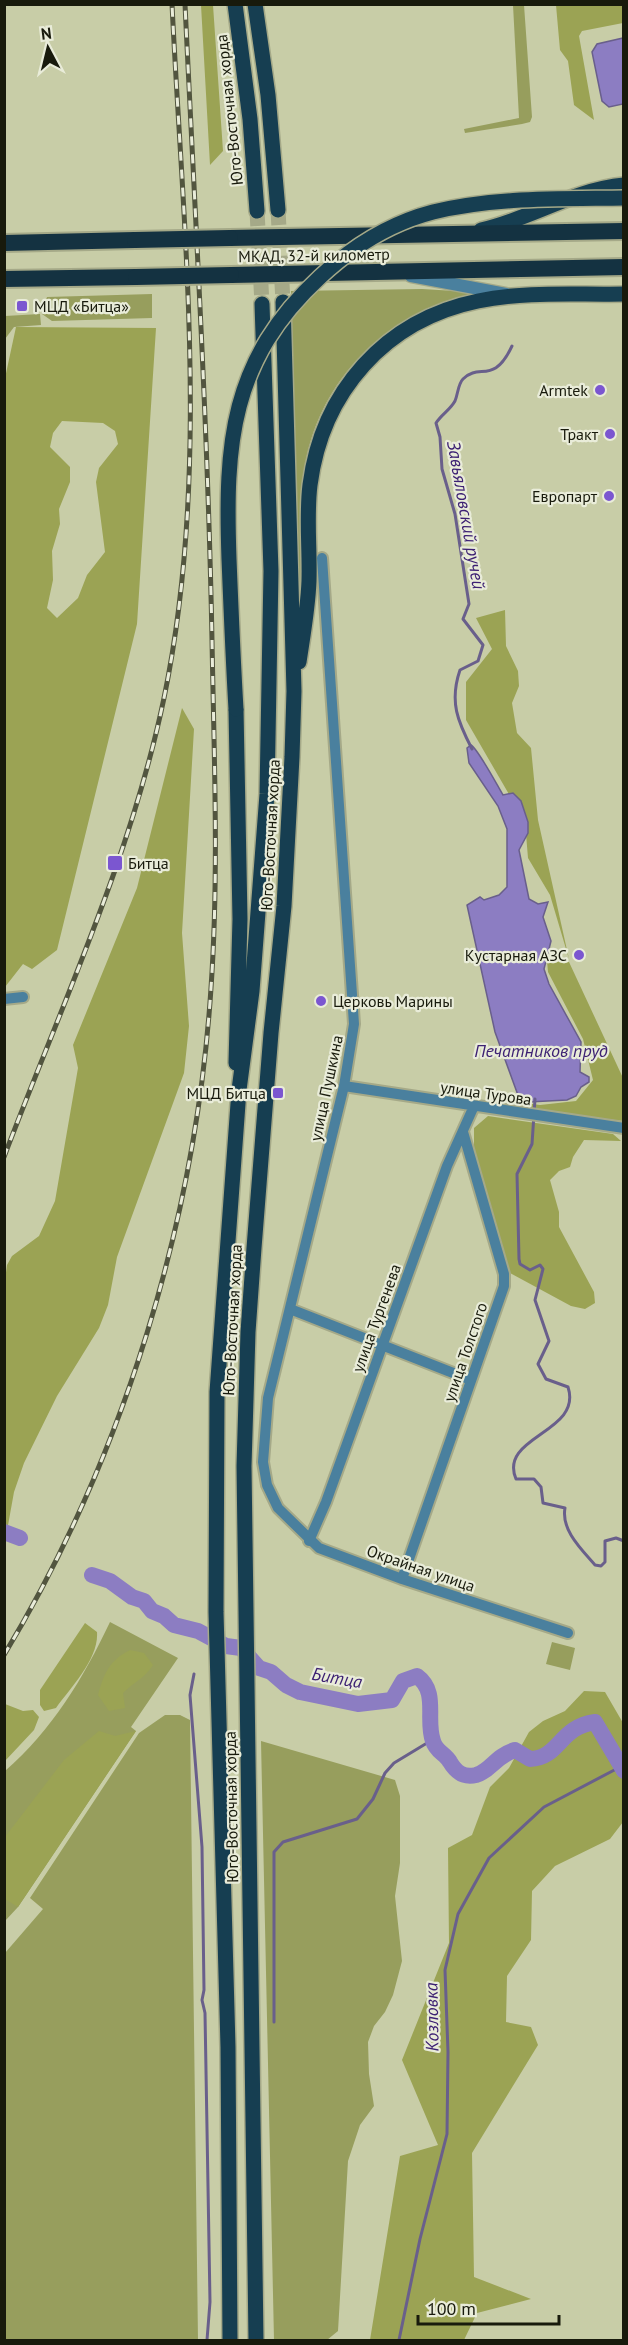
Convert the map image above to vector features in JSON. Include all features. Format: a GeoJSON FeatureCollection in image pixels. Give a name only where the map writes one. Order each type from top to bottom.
{"type":"FeatureCollection","features":[{"type":"Feature","properties":{"kind":"highway","name":"МКАД, 32-й километр"},"geometry":{"type":"LineString","coordinates":[[4,243],[624,231]]}},
{"type":"Feature","properties":{"kind":"highway","name":"МКАД, 32-й километр"},"geometry":{"type":"LineString","coordinates":[[4,279],[624,267]]}},
{"type":"Feature","properties":{"kind":"main road","name":"Юго-Восточная хорда"},"geometry":{"type":"LineString","coordinates":[[236,4],[248,109],[256,211]]}},
{"type":"Feature","properties":{"kind":"main road"},"geometry":{"type":"LineString","coordinates":[[255,4],[268,94],[278,210]]}},
{"type":"Feature","properties":{"kind":"main road"},"geometry":{"type":"LineString","coordinates":[[458,235],[509,222],[580,193],[624,185]]}},
{"type":"Feature","properties":{"kind":"main road"},"geometry":{"type":"LineString","coordinates":[[239,1090],[234,1048],[240,920],[236,709],[227,514],[231,441],[238,407],[253,365],[286,312],[341,259],[383,232],[416,217],[450,208],[500,201],[624,198]]}},
{"type":"Feature","properties":{"kind":"main road"},"geometry":{"type":"LineString","coordinates":[[294,691],[306,620],[311,480],[321,435],[339,397],[369,357],[412,325],[453,307],[519,296],[624,294]]}},
{"type":"Feature","properties":{"kind":"main road","name":"Юго-Восточная хорда"},"geometry":{"type":"LineString","coordinates":[[256,2340],[245,1557],[248,1332],[271,1033],[284,906],[294,691],[283,302]]}},
{"type":"Feature","properties":{"kind":"main road","name":"Юго-Восточная хорда"},"geometry":{"type":"LineString","coordinates":[[230,2340],[228,2035],[215,1541],[217,1392],[239,1090],[252,991],[258,915],[270,693],[271,571],[262,304]]}},
{"type":"Feature","properties":{"kind":"street"},"geometry":{"type":"LineString","coordinates":[[384,271],[519,296]]}},
{"type":"Feature","properties":{"kind":"street","name":"улица Пушкина"},"geometry":{"type":"LineString","coordinates":[[278,1508],[267,1485],[263,1462],[268,1398],[344,1086],[354,1024],[322,558]]}},
{"type":"Feature","properties":{"kind":"street"},"geometry":{"type":"LineString","coordinates":[[4,999],[23,998]]}},
{"type":"Feature","properties":{"kind":"street","name":"улица Турова"},"geometry":{"type":"LineString","coordinates":[[344,1086],[624,1128]]}},
{"type":"Feature","properties":{"kind":"street","name":"улица Тургенева"},"geometry":{"type":"LineString","coordinates":[[309,1540],[326,1502],[447,1166],[474,1106]]}},
{"type":"Feature","properties":{"kind":"street","name":"улица Толстого"},"geometry":{"type":"LineString","coordinates":[[402,1579],[504,1286],[504,1274],[463,1132]]}},
{"type":"Feature","properties":{"kind":"street"},"geometry":{"type":"LineString","coordinates":[[290,1309],[471,1380]]}},
{"type":"Feature","properties":{"kind":"street","name":"Окрайная улица"},"geometry":{"type":"LineString","coordinates":[[278,1508],[319,1548],[402,1579],[568,1633]]}},
{"type":"Feature","properties":{"kind":"green space"},"geometry":{"type":"Polygon","coordinates":[[[201,5],[213,5],[223,151],[210,165],[201,5]]]}},
{"type":"Feature","properties":{"kind":"green space"},"geometry":{"type":"Polygon","coordinates":[[[513,5],[524,5],[532,117],[530,122],[522,124],[465,133],[464,129],[519,118],[513,5]]]}},
{"type":"Feature","properties":{"kind":"green space"},"geometry":{"type":"Polygon","coordinates":[[[556,5],[623,5],[623,23],[582,31],[579,36],[594,120],[574,105],[568,61],[560,50],[556,5]]]}},
{"type":"Feature","properties":{"kind":"green space"},"geometry":{"type":"Polygon","coordinates":[[[422,289],[472,292],[472,294],[412,317],[386,334],[362,354],[342,378],[325,405],[313,434],[305,466],[301,513],[301,598],[298,599],[291,291],[422,289]]]}},
{"type":"Feature","properties":{"kind":"green space"},"geometry":{"type":"Polygon","coordinates":[[[152,294],[152,318],[52,321],[42,314],[47,297],[152,294]]]}},
{"type":"Feature","properties":{"kind":"green space"},"geometry":{"type":"Polygon","coordinates":[[[40,314],[41,325],[14,327],[5,339],[5,316],[40,314]]]}},
{"type":"Feature","properties":{"kind":"green space"},"geometry":{"type":"Polygon","coordinates":[[[16,327],[156,328],[137,624],[57,950],[32,969],[23,964],[5,987],[5,378],[16,327]],[[62,421],[53,433],[50,447],[70,467],[70,482],[59,509],[60,524],[52,551],[53,580],[47,608],[57,618],[78,598],[87,575],[105,552],[96,482],[99,468],[118,444],[115,431],[103,423],[62,421]]]}},
{"type":"Feature","properties":{"kind":"green space"},"geometry":{"type":"Polygon","coordinates":[[[505,610],[506,646],[518,671],[519,686],[512,703],[517,733],[531,748],[538,820],[569,959],[550,895],[528,858],[525,822],[466,720],[466,682],[492,649],[476,618],[505,610]]]}},
{"type":"Feature","properties":{"kind":"green space"},"geometry":{"type":"Polygon","coordinates":[[[182,708],[194,729],[182,933],[189,1026],[184,1073],[117,1257],[108,1305],[99,1328],[57,1396],[24,1463],[14,1492],[5,1542],[4,1287],[7,1265],[12,1256],[39,1236],[55,1201],[78,1068],[73,1045],[137,888],[182,708]]]}},
{"type":"Feature","properties":{"kind":"green space"},"geometry":{"type":"Polygon","coordinates":[[[547,961],[569,962],[623,1078],[623,1121],[521,1109],[518,1102],[540,1105],[576,1101],[593,1080],[583,1039],[548,972],[547,961]]]}},
{"type":"Feature","properties":{"kind":"green space"},"geometry":{"type":"Polygon","coordinates":[[[488,1116],[613,1134],[621,1141],[584,1140],[573,1157],[570,1167],[559,1171],[550,1180],[559,1212],[559,1227],[594,1292],[595,1303],[585,1309],[571,1306],[510,1273],[474,1151],[474,1128],[488,1116]]]}},
{"type":"Feature","properties":{"kind":"green space"},"geometry":{"type":"Polygon","coordinates":[[[110,1622],[178,1658],[131,1727],[136,1731],[18,1907],[5,1921],[5,1771],[52,1721],[89,1664],[110,1622]]]}},
{"type":"Feature","properties":{"kind":"green space"},"geometry":{"type":"Polygon","coordinates":[[[85,1623],[97,1632],[94,1652],[76,1682],[56,1708],[44,1711],[40,1705],[40,1690],[85,1623]]]}},
{"type":"Feature","properties":{"kind":"green space"},"geometry":{"type":"Polygon","coordinates":[[[552,1642],[575,1648],[570,1670],[546,1664],[552,1642]]]}},
{"type":"Feature","properties":{"kind":"green space"},"geometry":{"type":"Polygon","coordinates":[[[130,1650],[144,1653],[153,1665],[143,1677],[123,1693],[125,1708],[109,1711],[98,1695],[100,1687],[105,1674],[117,1658],[130,1650]]]}},
{"type":"Feature","properties":{"kind":"green space"},"geometry":{"type":"Polygon","coordinates":[[[584,1691],[605,1692],[623,1723],[623,1822],[610,1839],[555,1866],[532,1891],[531,1940],[507,1976],[506,2022],[531,2027],[538,2045],[472,2153],[474,2277],[531,2299],[477,2313],[464,2340],[370,2340],[400,2156],[438,2145],[402,2060],[449,1943],[448,1848],[472,1835],[490,1787],[509,1768],[529,1732],[543,1721],[565,1711],[584,1691]]]}},
{"type":"Feature","properties":{"kind":"green space"},"geometry":{"type":"Polygon","coordinates":[[[5,1704],[23,1711],[33,1710],[39,1717],[34,1730],[5,1761],[5,1704]]]}},
{"type":"Feature","properties":{"kind":"green space"},"geometry":{"type":"Polygon","coordinates":[[[165,1715],[180,1715],[190,1720],[198,2340],[5,2340],[5,1953],[43,1909],[30,1898],[139,1733],[165,1715]]]}},
{"type":"Feature","properties":{"kind":"green space"},"geometry":{"type":"Polygon","coordinates":[[[99,1731],[115,1736],[136,1731],[18,1907],[5,1899],[5,1837],[64,1760],[99,1731]]]}},
{"type":"Feature","properties":{"kind":"green space"},"geometry":{"type":"Polygon","coordinates":[[[261,1741],[395,1780],[400,1796],[400,1863],[395,1896],[402,1961],[393,1995],[385,2012],[374,2026],[368,2042],[369,2074],[374,2106],[360,2125],[348,2161],[338,2331],[327,2340],[274,2340],[261,1741]]]}},
{"type":"Feature","properties":{"kind":"water"},"geometry":{"type":"Polygon","coordinates":[[[623,38],[623,104],[609,107],[602,101],[592,52],[597,44],[623,38]]]}},
{"type":"Feature","properties":{"kind":"water","name":"Печатников пруд"},"geometry":{"type":"Polygon","coordinates":[[[471,745],[483,760],[503,795],[513,793],[521,801],[528,822],[528,833],[519,850],[529,899],[538,904],[548,902],[543,917],[551,941],[544,969],[549,984],[581,1042],[580,1072],[589,1077],[589,1082],[581,1087],[576,1096],[567,1100],[528,1102],[519,1098],[495,1032],[467,905],[480,897],[484,900],[499,895],[507,887],[507,829],[498,806],[469,763],[467,748],[471,745]]]}},
{"type":"Feature","properties":{"kind":"waterway","name":"Завьяловский ручей"},"geometry":{"type":"LineString","coordinates":[[472,749],[459,721],[455,692],[460,670],[478,661],[483,645],[463,619],[469,604],[455,514],[442,469],[440,437],[436,423],[455,401],[461,381],[469,374],[493,370],[499,366],[512,346]]}},
{"type":"Feature","properties":{"kind":"waterway","name":"Завьяловский ручей"},"geometry":{"type":"LineString","coordinates":[[535,1099],[532,1144],[517,1174],[519,1259],[520,1264],[530,1270],[540,1265],[543,1269],[535,1300],[549,1341],[538,1364],[546,1379],[568,1387],[569,1402],[564,1415],[528,1443],[519,1453],[514,1465],[516,1479],[534,1479],[541,1487],[543,1503],[565,1508],[569,1531],[578,1546],[595,1565],[601,1566],[605,1562],[605,1541],[616,1538],[624,1541]]}},
{"type":"Feature","properties":{"kind":"waterway","name":"Битца"},"geometry":{"type":"LineString","coordinates":[[4,1532],[20,1538]]}},
{"type":"Feature","properties":{"kind":"waterway","name":"Битца"},"geometry":{"type":"LineString","coordinates":[[92,1575],[110,1581],[132,1597],[144,1601],[152,1611],[164,1616],[174,1625],[198,1631],[226,1646],[241,1648],[259,1668],[271,1672],[286,1685],[300,1692],[358,1704],[392,1700],[403,1681],[417,1676],[424,1682],[430,1698],[431,1733],[434,1745],[455,1769],[464,1775],[471,1776],[481,1773],[515,1750],[530,1759],[548,1754],[574,1730],[595,1722],[624,1771]]}},
{"type":"Feature","properties":{"kind":"waterway"},"geometry":{"type":"LineString","coordinates":[[194,1674],[190,1695],[202,1847],[204,1990],[202,2000],[205,2013],[210,2302],[207,2340]]}},
{"type":"Feature","properties":{"kind":"waterway"},"geometry":{"type":"LineString","coordinates":[[274,2022],[274,1852],[283,1842],[357,1819],[373,1799],[385,1773],[394,1763],[432,1740]]}},
{"type":"Feature","properties":{"kind":"waterway","name":"Козловка"},"geometry":{"type":"LineString","coordinates":[[399,2340],[420,2239],[447,2134],[448,2052],[445,1970],[458,1914],[489,1858],[544,1807],[620,1767]]}},
{"type":"Feature","properties":{"kind":"tunnel"},"geometry":{"type":"LineString","coordinates":[[278,210],[283,302]]}},
{"type":"Feature","properties":{"kind":"tunnel"},"geometry":{"type":"LineString","coordinates":[[257,211],[262,304]]}},
{"type":"Feature","properties":{"kind":"railway"},"geometry":{"type":"LineString","coordinates":[[4,1157],[93,930],[133,816],[164,698],[178,612],[187,526],[190,352],[172,4]]}},
{"type":"Feature","properties":{"kind":"railway"},"geometry":{"type":"LineString","coordinates":[[4,1655],[47,1579],[85,1499],[118,1417],[147,1334],[171,1248],[189,1162],[203,1075],[213,944],[215,770],[208,481],[185,4]]}},
{"type":"Feature","properties":{"kind":"place","name":"МЦД «Битца»"},"geometry":{"type":"Point","coordinates":[22,306]}},
{"type":"Feature","properties":{"kind":"place","name":"Armtek"},"geometry":{"type":"Point","coordinates":[600,390]}},
{"type":"Feature","properties":{"kind":"place","name":"Тракт"},"geometry":{"type":"Point","coordinates":[610,434]}},
{"type":"Feature","properties":{"kind":"place","name":"Европарт"},"geometry":{"type":"Point","coordinates":[609,496]}},
{"type":"Feature","properties":{"kind":"place","name":"Битца"},"geometry":{"type":"Point","coordinates":[115,863]}},
{"type":"Feature","properties":{"kind":"place","name":"Кустарная АЗС"},"geometry":{"type":"Point","coordinates":[579,955]}},
{"type":"Feature","properties":{"kind":"place","name":"Церковь Марины"},"geometry":{"type":"Point","coordinates":[321,1001]}},
{"type":"Feature","properties":{"kind":"place","name":"МЦД Битца"},"geometry":{"type":"Point","coordinates":[278,1093]}}]}
